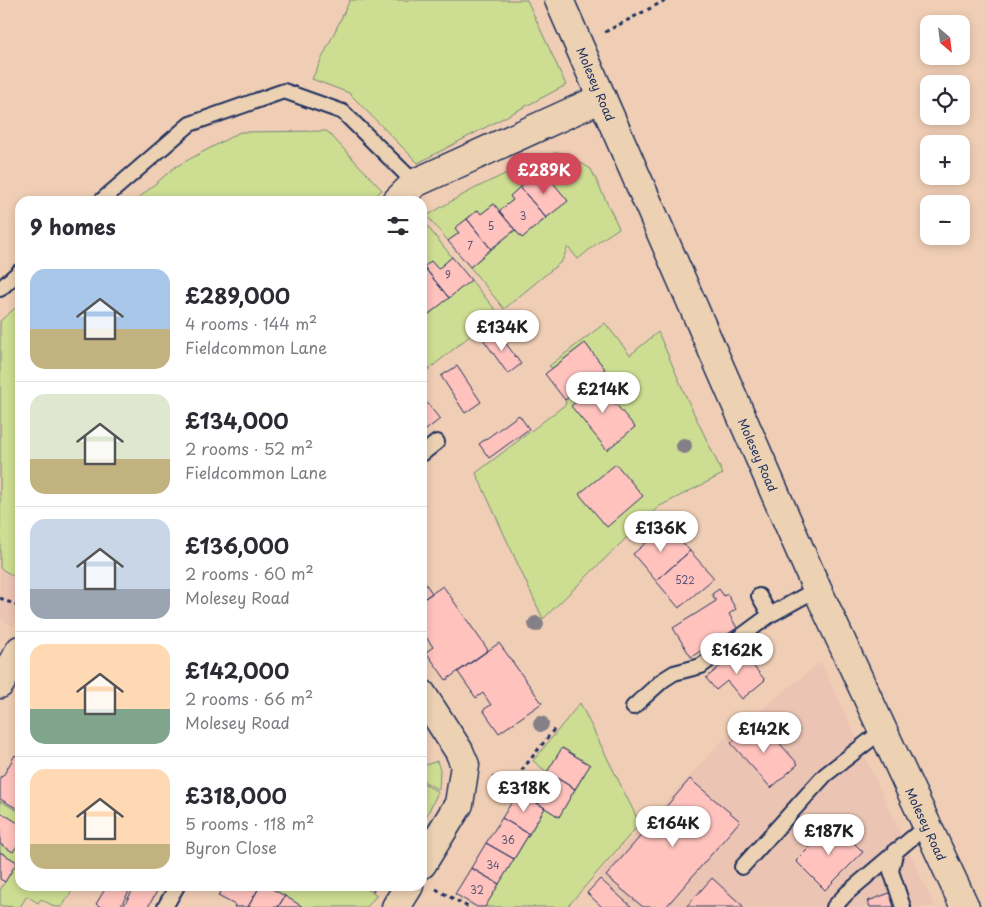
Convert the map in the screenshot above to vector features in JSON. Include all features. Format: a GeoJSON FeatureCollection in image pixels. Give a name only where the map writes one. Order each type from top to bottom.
{"type":"FeatureCollection","features":[{"type":"Feature","properties":{"kind":"street","name":"Molesey Road"},"geometry":{"type":"LineString","coordinates":[[559,0],[817,589],[964,907]]}},
{"type":"Feature","properties":{"kind":"street"},"geometry":{"type":"LineString","coordinates":[[406,192],[602,98]]}},
{"type":"Feature","properties":{"kind":"street"},"geometry":{"type":"LineString","coordinates":[[0,684],[15,658]]}},
{"type":"Feature","properties":{"kind":"street"},"geometry":{"type":"LineString","coordinates":[[427,702],[466,765],[459,804],[427,866]]}},
{"type":"Feature","properties":{"kind":"street"},"geometry":{"type":"LineString","coordinates":[[396,907],[410,891]]}},
{"type":"Feature","properties":{"kind":"lane"},"geometry":{"type":"LineString","coordinates":[[107,196],[190,124],[284,91],[343,112],[406,192]]}},
{"type":"Feature","properties":{"kind":"lane"},"geometry":{"type":"LineString","coordinates":[[0,289],[15,276]]}},
{"type":"Feature","properties":{"kind":"lane"},"geometry":{"type":"LineString","coordinates":[[427,450],[437,442]]}},
{"type":"Feature","properties":{"kind":"lane"},"geometry":{"type":"LineString","coordinates":[[633,707],[663,680],[674,673],[701,666],[770,615],[817,589]]}},
{"type":"Feature","properties":{"kind":"lane"},"geometry":{"type":"LineString","coordinates":[[759,596],[770,615]]}},
{"type":"Feature","properties":{"kind":"lane"},"geometry":{"type":"LineString","coordinates":[[742,867],[825,775],[883,730]]}},
{"type":"Feature","properties":{"kind":"lane"},"geometry":{"type":"LineString","coordinates":[[834,907],[847,893],[926,826]]}},
{"type":"Feature","properties":{"kind":"lane"},"geometry":{"type":"LineString","coordinates":[[896,850],[891,872],[904,907]]}},
{"type":"Feature","properties":{"kind":"lane"},"geometry":{"type":"LineString","coordinates":[[165,907],[174,891]]}},
{"type":"Feature","properties":{"kind":"path"},"geometry":{"type":"LineString","coordinates":[[580,46],[614,26],[666,0]]}},
{"type":"Feature","properties":{"kind":"path"},"geometry":{"type":"LineString","coordinates":[[0,598],[15,605]]}},
{"type":"Feature","properties":{"kind":"path"},"geometry":{"type":"LineString","coordinates":[[462,782],[518,774],[556,727]]}},
{"type":"Feature","properties":{"kind":"path"},"geometry":{"type":"LineString","coordinates":[[427,882],[468,907]]}},
{"type":"Feature","properties":{"kind":"shaded area"},"geometry":{"type":"Polygon","coordinates":[[[0,568],[15,577],[15,622],[12,626],[0,618],[0,568]]]}},
{"type":"Feature","properties":{"kind":"shaded area"},"geometry":{"type":"Polygon","coordinates":[[[821,662],[935,907],[635,907],[598,875],[722,741],[821,662]]]}},
{"type":"Feature","properties":{"kind":"green space"},"geometry":{"type":"Polygon","coordinates":[[[350,0],[527,0],[566,85],[418,163],[349,93],[312,79],[350,0]]]}},
{"type":"Feature","properties":{"kind":"green space"},"geometry":{"type":"Polygon","coordinates":[[[327,131],[382,190],[375,196],[141,196],[175,167],[240,132],[327,131]]]}},
{"type":"Feature","properties":{"kind":"green space"},"geometry":{"type":"Polygon","coordinates":[[[554,153],[564,153],[591,169],[619,228],[578,259],[568,247],[562,261],[504,309],[470,267],[515,230],[522,238],[567,201],[546,174],[535,182],[531,178],[510,196],[513,200],[499,211],[494,204],[481,214],[477,210],[456,228],[459,233],[448,241],[427,216],[489,182],[554,153]]]}},
{"type":"Feature","properties":{"kind":"green space"},"geometry":{"type":"Polygon","coordinates":[[[427,226],[452,257],[438,269],[431,261],[427,264],[427,226]]]}},
{"type":"Feature","properties":{"kind":"green space"},"geometry":{"type":"Polygon","coordinates":[[[471,280],[498,313],[427,371],[427,316],[471,280]]]}},
{"type":"Feature","properties":{"kind":"green space"},"geometry":{"type":"Polygon","coordinates":[[[15,308],[15,577],[0,568],[0,321],[15,308]]]}},
{"type":"Feature","properties":{"kind":"green space"},"geometry":{"type":"Polygon","coordinates":[[[605,323],[630,355],[658,332],[723,474],[658,507],[543,619],[476,473],[566,404],[565,400],[605,369],[585,343],[552,368],[549,366],[605,323]]]}},
{"type":"Feature","properties":{"kind":"green space"},"geometry":{"type":"Polygon","coordinates":[[[580,703],[639,822],[636,828],[567,907],[485,907],[545,808],[559,816],[590,765],[563,748],[547,772],[533,761],[580,703]]]}},
{"type":"Feature","properties":{"kind":"green space"},"geometry":{"type":"Polygon","coordinates":[[[437,761],[440,770],[439,790],[427,783],[427,765],[437,761]]]}},
{"type":"Feature","properties":{"kind":"green space"},"geometry":{"type":"Polygon","coordinates":[[[427,785],[438,792],[427,815],[427,785]]]}},
{"type":"Feature","properties":{"kind":"green space"},"geometry":{"type":"Polygon","coordinates":[[[0,801],[15,809],[15,861],[0,852],[0,801]]]}},
{"type":"Feature","properties":{"kind":"green space"},"geometry":{"type":"Polygon","coordinates":[[[15,865],[15,891],[72,891],[62,907],[55,907],[41,899],[38,903],[27,896],[20,907],[0,906],[0,890],[15,865]]]}},
{"type":"Feature","properties":{"kind":"green space"},"geometry":{"type":"Polygon","coordinates":[[[276,891],[370,891],[377,895],[367,907],[303,907],[276,891]]]}},
{"type":"Feature","properties":{"kind":"building"},"geometry":{"type":"Polygon","coordinates":[[[546,174],[568,201],[546,218],[520,187],[532,178],[535,182],[546,174]]]}},
{"type":"Feature","properties":{"kind":"building"},"geometry":{"type":"Polygon","coordinates":[[[520,187],[546,218],[522,238],[499,211],[513,200],[510,196],[520,187]]]}},
{"type":"Feature","properties":{"kind":"building"},"geometry":{"type":"Polygon","coordinates":[[[494,204],[515,230],[491,249],[467,219],[478,210],[481,214],[494,204]]]}},
{"type":"Feature","properties":{"kind":"building"},"geometry":{"type":"Polygon","coordinates":[[[467,219],[491,249],[470,267],[448,241],[459,233],[455,228],[467,219]]]}},
{"type":"Feature","properties":{"kind":"building"},"geometry":{"type":"Polygon","coordinates":[[[452,257],[471,280],[449,298],[427,271],[427,264],[431,261],[438,269],[452,257]]]}},
{"type":"Feature","properties":{"kind":"building"},"geometry":{"type":"Polygon","coordinates":[[[427,271],[449,298],[427,315],[427,271]]]}},
{"type":"Feature","properties":{"kind":"building"},"geometry":{"type":"Polygon","coordinates":[[[496,330],[521,364],[508,374],[483,339],[496,330]]]}},
{"type":"Feature","properties":{"kind":"building"},"geometry":{"type":"Polygon","coordinates":[[[585,343],[605,369],[565,400],[545,374],[585,343]]]}},
{"type":"Feature","properties":{"kind":"building"},"geometry":{"type":"Polygon","coordinates":[[[457,366],[481,402],[465,413],[441,376],[457,366]]]}},
{"type":"Feature","properties":{"kind":"building"},"geometry":{"type":"Polygon","coordinates":[[[605,378],[620,396],[614,402],[635,427],[607,450],[571,406],[605,378]]]}},
{"type":"Feature","properties":{"kind":"building"},"geometry":{"type":"Polygon","coordinates":[[[427,403],[440,419],[427,429],[427,403]]]}},
{"type":"Feature","properties":{"kind":"building"},"geometry":{"type":"Polygon","coordinates":[[[519,415],[529,429],[489,458],[479,444],[519,415]]]}},
{"type":"Feature","properties":{"kind":"building"},"geometry":{"type":"Polygon","coordinates":[[[616,464],[643,496],[607,527],[579,494],[616,464]]]}},
{"type":"Feature","properties":{"kind":"building"},"geometry":{"type":"Polygon","coordinates":[[[667,525],[690,551],[656,581],[633,554],[667,525]]]}},
{"type":"Feature","properties":{"kind":"building"},"geometry":{"type":"Polygon","coordinates":[[[690,551],[714,578],[679,608],[656,581],[690,551]]]}},
{"type":"Feature","properties":{"kind":"building"},"geometry":{"type":"Polygon","coordinates":[[[427,586],[432,593],[427,596],[427,586]]]}},
{"type":"Feature","properties":{"kind":"building"},"geometry":{"type":"Polygon","coordinates":[[[443,586],[488,650],[446,680],[427,653],[433,647],[427,638],[427,597],[443,586]]]}},
{"type":"Feature","properties":{"kind":"building"},"geometry":{"type":"Polygon","coordinates":[[[719,589],[724,596],[727,594],[736,609],[729,614],[737,628],[691,657],[673,628],[716,601],[712,594],[719,589]]]}},
{"type":"Feature","properties":{"kind":"building"},"geometry":{"type":"Polygon","coordinates":[[[499,643],[542,703],[499,733],[483,710],[491,705],[483,693],[476,698],[458,672],[499,643]]]}},
{"type":"Feature","properties":{"kind":"building"},"geometry":{"type":"Polygon","coordinates":[[[740,650],[765,680],[742,699],[727,681],[716,690],[706,678],[740,650]]]}},
{"type":"Feature","properties":{"kind":"building"},"geometry":{"type":"Polygon","coordinates":[[[758,719],[798,764],[771,788],[731,743],[758,719]]]}},
{"type":"Feature","properties":{"kind":"building"},"geometry":{"type":"Polygon","coordinates":[[[562,748],[590,765],[575,789],[547,772],[562,748]]]}},
{"type":"Feature","properties":{"kind":"building"},"geometry":{"type":"Polygon","coordinates":[[[15,755],[15,807],[0,799],[0,777],[3,776],[15,755]]]}},
{"type":"Feature","properties":{"kind":"building"},"geometry":{"type":"Polygon","coordinates":[[[547,772],[575,789],[559,817],[531,799],[547,772]]]}},
{"type":"Feature","properties":{"kind":"building"},"geometry":{"type":"Polygon","coordinates":[[[690,779],[740,821],[666,907],[643,907],[606,876],[690,779]]]}},
{"type":"Feature","properties":{"kind":"building"},"geometry":{"type":"Polygon","coordinates":[[[518,792],[545,808],[529,834],[502,818],[518,792]]]}},
{"type":"Feature","properties":{"kind":"building"},"geometry":{"type":"Polygon","coordinates":[[[0,812],[15,821],[15,849],[13,852],[0,844],[0,812]]]}},
{"type":"Feature","properties":{"kind":"building"},"geometry":{"type":"Polygon","coordinates":[[[502,818],[529,834],[514,859],[486,843],[502,818]]]}},
{"type":"Feature","properties":{"kind":"building"},"geometry":{"type":"Polygon","coordinates":[[[834,823],[863,852],[825,890],[796,861],[834,823]]]}},
{"type":"Feature","properties":{"kind":"building"},"geometry":{"type":"Polygon","coordinates":[[[486,843],[514,859],[499,884],[471,868],[486,843]]]}},
{"type":"Feature","properties":{"kind":"building"},"geometry":{"type":"Polygon","coordinates":[[[0,852],[15,861],[15,865],[5,882],[0,879],[0,852]]]}},
{"type":"Feature","properties":{"kind":"building"},"geometry":{"type":"Polygon","coordinates":[[[471,868],[499,884],[485,907],[477,907],[455,894],[471,868]]]}},
{"type":"Feature","properties":{"kind":"building"},"geometry":{"type":"Polygon","coordinates":[[[712,878],[744,907],[686,907],[712,878]]]}},
{"type":"Feature","properties":{"kind":"building"},"geometry":{"type":"Polygon","coordinates":[[[600,879],[632,907],[602,907],[587,893],[600,879]]]}},
{"type":"Feature","properties":{"kind":"building"},"geometry":{"type":"Polygon","coordinates":[[[104,891],[129,891],[120,907],[101,907],[96,904],[104,891]]]}},
{"type":"Feature","properties":{"kind":"building"},"geometry":{"type":"Polygon","coordinates":[[[132,891],[157,891],[148,907],[123,907],[132,891]]]}},
{"type":"Feature","properties":{"kind":"building"},"geometry":{"type":"Polygon","coordinates":[[[221,891],[257,891],[248,907],[234,907],[235,905],[218,896],[221,891]]]}},
{"type":"Feature","properties":{"kind":"building"},"geometry":{"type":"Polygon","coordinates":[[[257,891],[276,891],[285,896],[278,907],[248,907],[257,891]]]}},
{"type":"Feature","properties":{"kind":"building"},"geometry":{"type":"Polygon","coordinates":[[[895,891],[901,907],[870,907],[868,901],[895,891]]]}},
{"type":"Feature","properties":{"kind":"building"},"geometry":{"type":"Polygon","coordinates":[[[285,896],[303,907],[278,907],[285,896]]]}}]}
